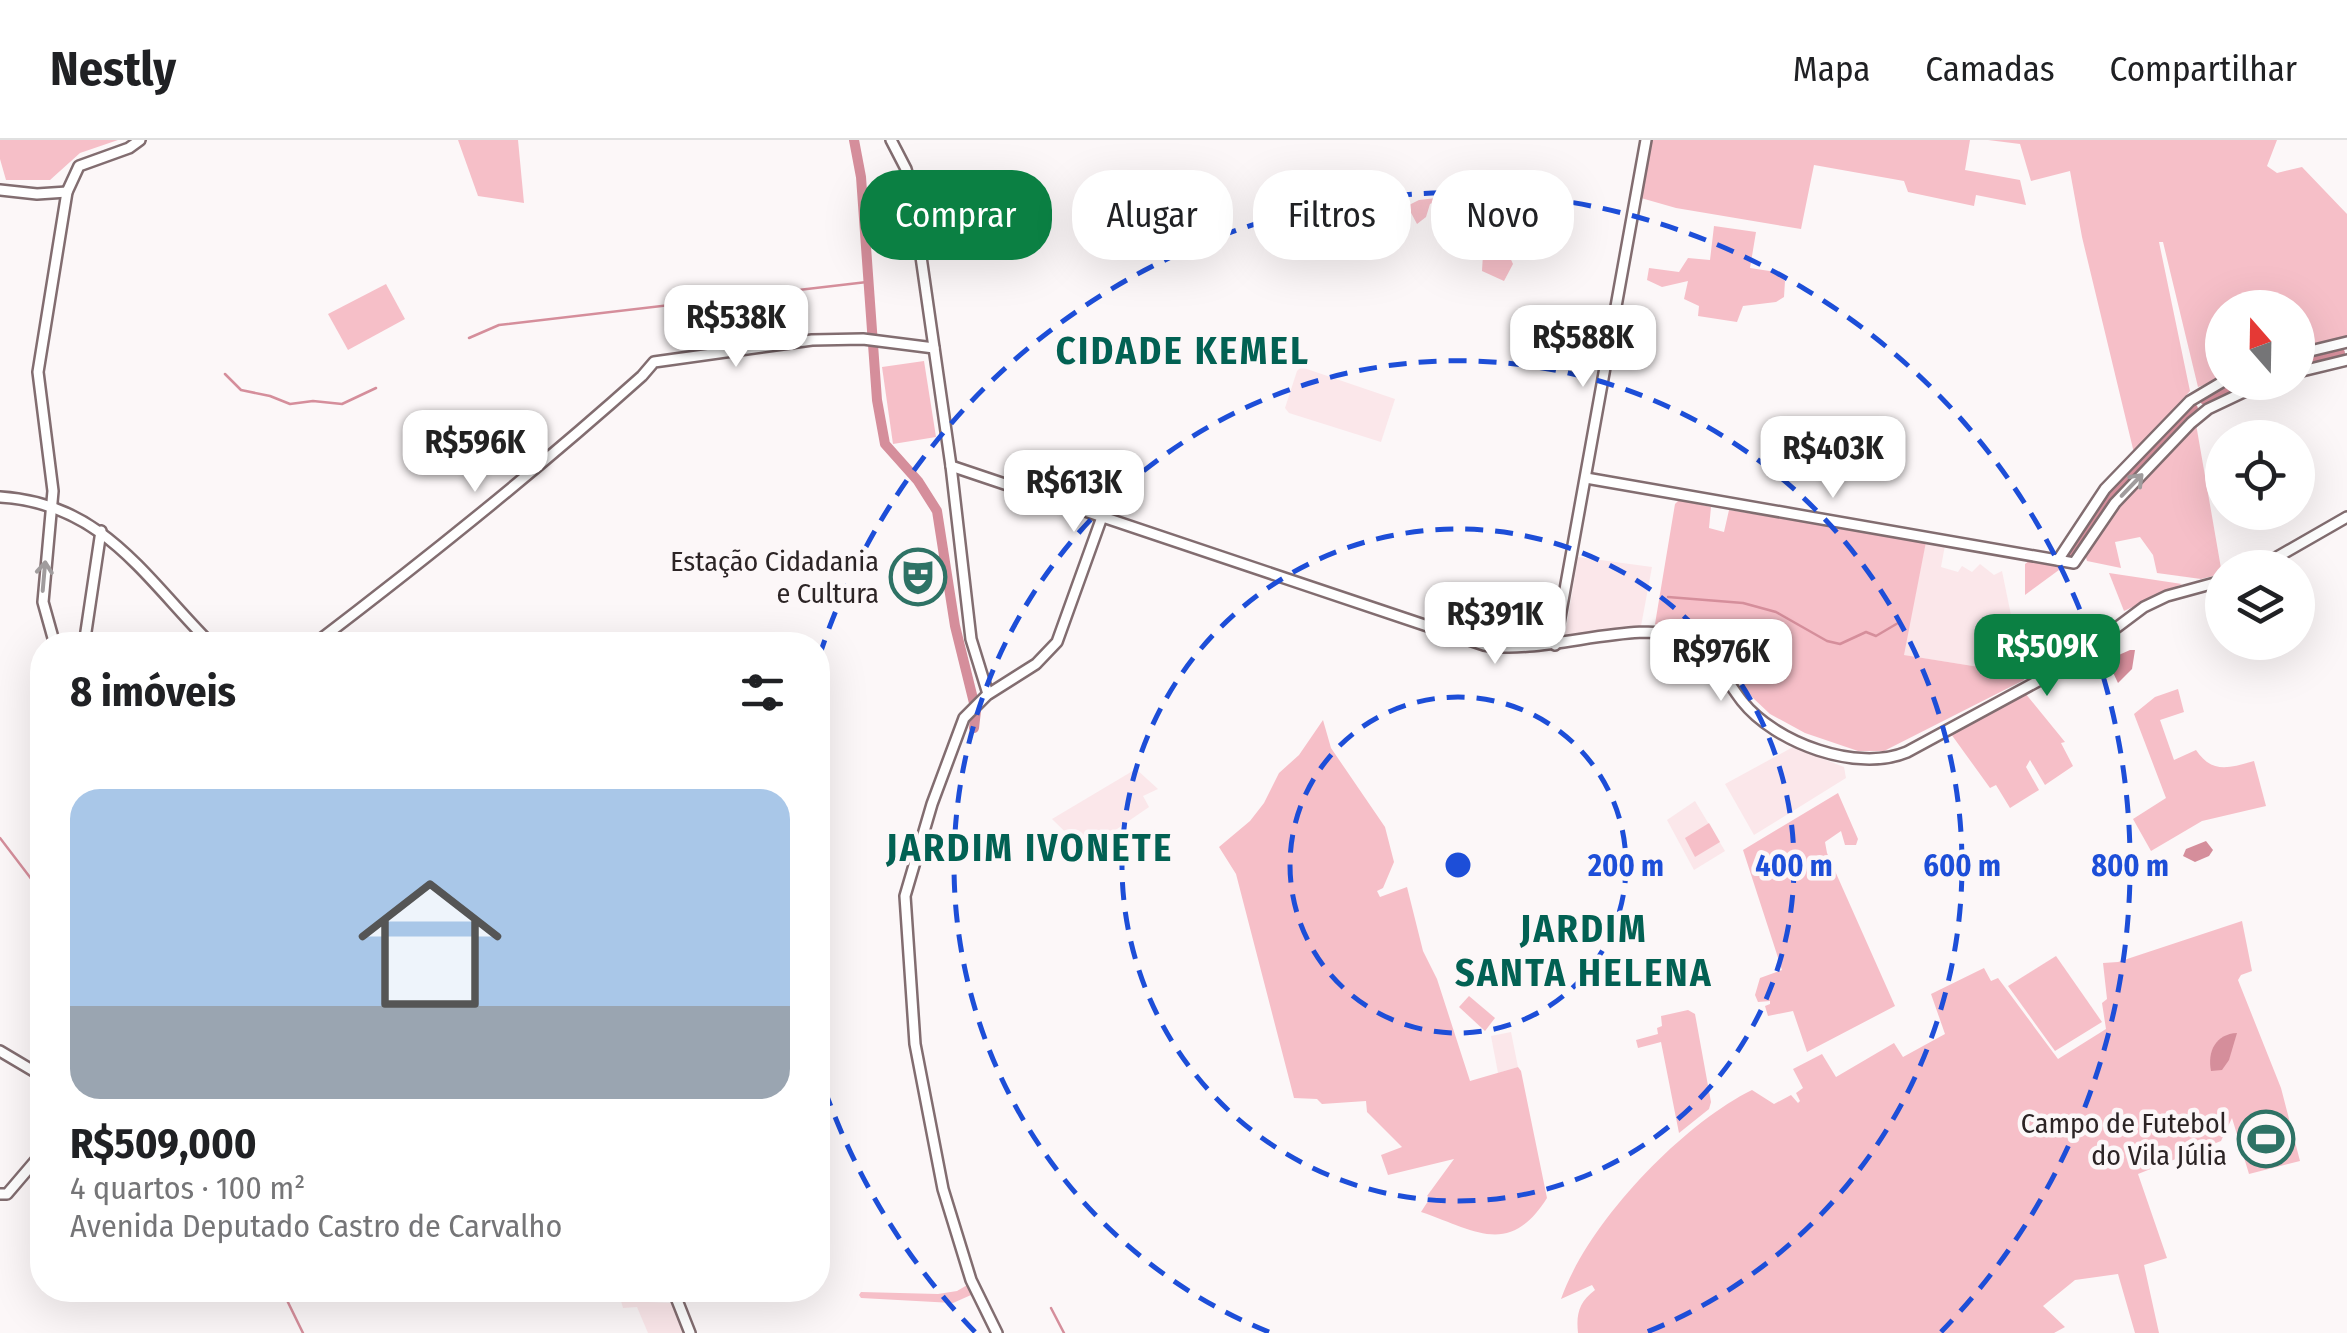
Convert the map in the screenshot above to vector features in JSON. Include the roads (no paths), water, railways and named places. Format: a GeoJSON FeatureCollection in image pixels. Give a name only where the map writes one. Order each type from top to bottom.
{"type":"FeatureCollection","features":[{"type":"Feature","properties":{"kind":"street"},"geometry":{"type":"LineString","coordinates":[[51,632],[43,602],[53,506],[38,372],[67,192],[79,166],[129,148],[140,140]]}},
{"type":"Feature","properties":{"kind":"street"},"geometry":{"type":"LineString","coordinates":[[891,140],[908,177],[951,466],[971,639],[988,694]]}},
{"type":"Feature","properties":{"kind":"street"},"geometry":{"type":"LineString","coordinates":[[1555,645],[1646,140]]}},
{"type":"Feature","properties":{"kind":"street"},"geometry":{"type":"LineString","coordinates":[[0,190],[67,192]]}},
{"type":"Feature","properties":{"kind":"street"},"geometry":{"type":"LineString","coordinates":[[331,632],[394,586],[520,482],[654,362],[812,340],[870,340],[934,348]]}},
{"type":"Feature","properties":{"kind":"street"},"geometry":{"type":"LineString","coordinates":[[2315,350],[2347,342]]}},
{"type":"Feature","properties":{"kind":"street"},"geometry":{"type":"LineString","coordinates":[[2315,368],[2347,360]]}},
{"type":"Feature","properties":{"kind":"street"},"geometry":{"type":"LineString","coordinates":[[2058,560],[2104,489],[2190,401],[2205,392]]}},
{"type":"Feature","properties":{"kind":"street"},"geometry":{"type":"LineString","coordinates":[[1586,478],[2074,563],[2115,503],[2191,423],[2227,400]]}},
{"type":"Feature","properties":{"kind":"street"},"geometry":{"type":"LineString","coordinates":[[951,466],[1472,642],[1512,649],[1647,632],[1675,634],[1708,654],[1743,702],[1771,727],[1834,755],[1859,760],[1882,760],[1907,752],[2064,667],[2144,607],[2205,586]]}},
{"type":"Feature","properties":{"kind":"street"},"geometry":{"type":"LineString","coordinates":[[0,497],[53,506],[102,531],[199,632]]}},
{"type":"Feature","properties":{"kind":"street"},"geometry":{"type":"LineString","coordinates":[[997,1333],[971,1280],[943,1189],[915,1044],[904,921],[907,886],[962,723],[988,694],[1036,664],[1057,642],[1102,517]]}},
{"type":"Feature","properties":{"kind":"street"},"geometry":{"type":"LineString","coordinates":[[2289,550],[2347,517]]}},
{"type":"Feature","properties":{"kind":"street"},"geometry":{"type":"LineString","coordinates":[[86,632],[102,531]]}},
{"type":"Feature","properties":{"kind":"street"},"geometry":{"type":"LineString","coordinates":[[0,1051],[30,1069]]}},
{"type":"Feature","properties":{"kind":"street"},"geometry":{"type":"LineString","coordinates":[[0,1194],[8,1194],[30,1167]]}},
{"type":"Feature","properties":{"kind":"street"},"geometry":{"type":"LineString","coordinates":[[678,1302],[690,1333]]}},
{"type":"Feature","properties":{"kind":"waterway"},"geometry":{"type":"LineString","coordinates":[[854,140],[861,177],[877,400],[885,444],[918,481],[937,511],[955,626],[976,711],[974,728]]}},
{"type":"Feature","properties":{"kind":"waterway"},"geometry":{"type":"LineString","coordinates":[[469,338],[499,325],[867,282]]}},
{"type":"Feature","properties":{"kind":"waterway"},"geometry":{"type":"LineString","coordinates":[[2315,359],[2340,353]]}},
{"type":"Feature","properties":{"kind":"waterway"},"geometry":{"type":"LineString","coordinates":[[225,374],[241,390],[290,404],[342,404],[376,388]]}},
{"type":"Feature","properties":{"kind":"waterway"},"geometry":{"type":"LineString","coordinates":[[2070,554],[2099,508],[2193,409]]}},
{"type":"Feature","properties":{"kind":"waterway"},"geometry":{"type":"LineString","coordinates":[[1668,597],[1743,603],[1776,612],[1827,641],[1840,644],[1866,632],[1876,636],[1898,623]]}},
{"type":"Feature","properties":{"kind":"waterway"},"geometry":{"type":"LineString","coordinates":[[0,838],[30,877]]}},
{"type":"Feature","properties":{"kind":"waterway"},"geometry":{"type":"LineString","coordinates":[[288,1302],[303,1333]]}},
{"type":"Feature","properties":{"kind":"waterway"},"geometry":{"type":"LineString","coordinates":[[1051,1308],[1064,1333]]}},
{"type":"Feature","properties":{"kind":"place","name":"Estação Cidadania e Cultura"},"geometry":{"type":"Point","coordinates":[918,577]}},
{"type":"Feature","properties":{"kind":"place","name":"Campo de Futebol do Vila Júlia"},"geometry":{"type":"Point","coordinates":[2266,1139]}},
{"type":"Feature","properties":{"kind":"district","name":"CIDADE KEMEL"},"geometry":{"type":"Point","coordinates":[1183,351]}},
{"type":"Feature","properties":{"kind":"district","name":"JARDIM IVONETE"},"geometry":{"type":"Point","coordinates":[1030,848]}},
{"type":"Feature","properties":{"kind":"district","name":"JARDIM SANTA HELENA"},"geometry":{"type":"Point","coordinates":[1584,951]}}]}
